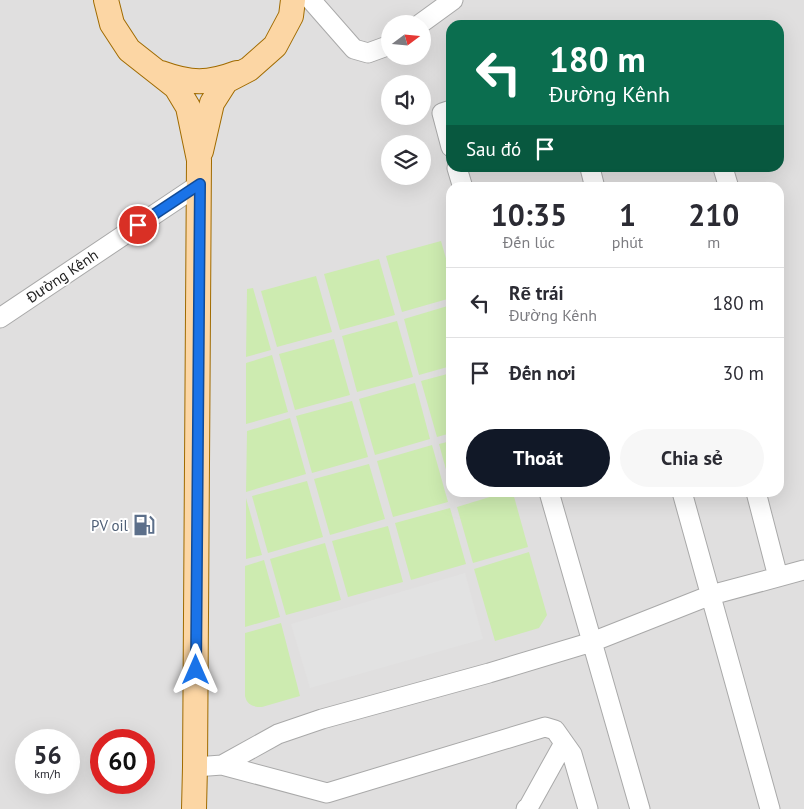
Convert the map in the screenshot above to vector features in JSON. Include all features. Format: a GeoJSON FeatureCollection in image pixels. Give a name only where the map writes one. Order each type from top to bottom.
{"type":"FeatureCollection","features":[{"type":"Feature","properties":{"kind":"main road"},"geometry":{"type":"LineString","coordinates":[[106,0],[112,24],[128,50],[176,87],[188,107],[199,160],[194,809]]}},
{"type":"Feature","properties":{"kind":"main road"},"geometry":{"type":"LineString","coordinates":[[199,160],[212,103],[226,81],[249,69],[275,46],[291,16],[293,0]]}},
{"type":"Feature","properties":{"kind":"main road"},"geometry":{"type":"LineString","coordinates":[[152,70],[182,80],[216,81],[249,69]]}},
{"type":"Feature","properties":{"kind":"street"},"geometry":{"type":"LineString","coordinates":[[311,0],[354,49],[368,52],[381,48]]}},
{"type":"Feature","properties":{"kind":"street"},"geometry":{"type":"LineString","coordinates":[[431,16],[453,0]]}},
{"type":"Feature","properties":{"kind":"street"},"geometry":{"type":"LineString","coordinates":[[446,112],[442,113],[446,128]]}},
{"type":"Feature","properties":{"kind":"street","name":"Đường Kênh"},"geometry":{"type":"LineString","coordinates":[[0,318],[200,184]]}},
{"type":"Feature","properties":{"kind":"street"},"geometry":{"type":"LineString","coordinates":[[550,497],[640,809]]}},
{"type":"Feature","properties":{"kind":"street"},"geometry":{"type":"LineString","coordinates":[[683,497],[770,809]]}},
{"type":"Feature","properties":{"kind":"street"},"geometry":{"type":"LineString","coordinates":[[757,497],[778,577]]}},
{"type":"Feature","properties":{"kind":"street"},"geometry":{"type":"LineString","coordinates":[[222,765],[278,734],[592,642],[711,595],[804,570]]}},
{"type":"Feature","properties":{"kind":"street"},"geometry":{"type":"LineString","coordinates":[[195,767],[222,765],[330,801],[545,727],[556,730],[572,754],[588,809]]}},
{"type":"Feature","properties":{"kind":"street"},"geometry":{"type":"LineString","coordinates":[[526,809],[564,743]]}},
{"type":"Feature","properties":{"kind":"shaded area"},"geometry":{"type":"Polygon","coordinates":[[[0,0],[804,0],[804,809],[0,809],[0,0]]]}},
{"type":"Feature","properties":{"kind":"shaded area"},"geometry":{"type":"Polygon","coordinates":[[[465,573],[483,639],[310,688],[291,624],[465,573]]]}},
{"type":"Feature","properties":{"kind":"green space"},"geometry":{"type":"Polygon","coordinates":[[[441,241],[446,258],[446,299],[402,312],[386,256],[441,241]]]}},
{"type":"Feature","properties":{"kind":"green space"},"geometry":{"type":"Polygon","coordinates":[[[379,259],[395,315],[340,330],[324,274],[379,259]]]}},
{"type":"Feature","properties":{"kind":"green space"},"geometry":{"type":"Polygon","coordinates":[[[316,276],[332,332],[277,347],[261,291],[316,276]]]}},
{"type":"Feature","properties":{"kind":"green space"},"geometry":{"type":"Polygon","coordinates":[[[253,288],[271,350],[246,357],[247,289],[253,288]]]}},
{"type":"Feature","properties":{"kind":"green space"},"geometry":{"type":"Polygon","coordinates":[[[446,306],[446,367],[419,375],[404,319],[446,306]]]}},
{"type":"Feature","properties":{"kind":"green space"},"geometry":{"type":"Polygon","coordinates":[[[397,321],[413,377],[357,392],[342,336],[397,321]]]}},
{"type":"Feature","properties":{"kind":"green space"},"geometry":{"type":"Polygon","coordinates":[[[334,339],[350,395],[295,410],[279,354],[334,339]]]}},
{"type":"Feature","properties":{"kind":"green space"},"geometry":{"type":"Polygon","coordinates":[[[272,355],[288,412],[246,424],[246,363],[272,355]]]}},
{"type":"Feature","properties":{"kind":"green space"},"geometry":{"type":"Polygon","coordinates":[[[446,374],[446,434],[437,437],[421,381],[446,374]]]}},
{"type":"Feature","properties":{"kind":"green space"},"geometry":{"type":"Polygon","coordinates":[[[415,383],[430,439],[375,455],[359,399],[415,383]]]}},
{"type":"Feature","properties":{"kind":"green space"},"geometry":{"type":"Polygon","coordinates":[[[352,401],[368,457],[312,473],[296,416],[352,401]]]}},
{"type":"Feature","properties":{"kind":"green space"},"geometry":{"type":"Polygon","coordinates":[[[290,418],[306,474],[246,492],[247,431],[290,418]]]}},
{"type":"Feature","properties":{"kind":"green space"},"geometry":{"type":"Polygon","coordinates":[[[446,442],[446,470],[439,444],[446,442]]]}},
{"type":"Feature","properties":{"kind":"green space"},"geometry":{"type":"Polygon","coordinates":[[[432,445],[448,502],[393,517],[377,461],[432,445]]]}},
{"type":"Feature","properties":{"kind":"green space"},"geometry":{"type":"Polygon","coordinates":[[[369,464],[385,519],[330,535],[314,479],[369,464]]]}},
{"type":"Feature","properties":{"kind":"green space"},"geometry":{"type":"Polygon","coordinates":[[[307,481],[323,537],[268,553],[252,496],[307,481]]]}},
{"type":"Feature","properties":{"kind":"green space"},"geometry":{"type":"Polygon","coordinates":[[[490,497],[514,497],[528,547],[473,563],[457,507],[490,497]]]}},
{"type":"Feature","properties":{"kind":"green space"},"geometry":{"type":"Polygon","coordinates":[[[246,498],[262,555],[246,559],[246,498]]]}},
{"type":"Feature","properties":{"kind":"green space"},"geometry":{"type":"Polygon","coordinates":[[[450,508],[466,564],[411,580],[395,523],[450,508]]]}},
{"type":"Feature","properties":{"kind":"green space"},"geometry":{"type":"Polygon","coordinates":[[[388,526],[403,582],[348,597],[332,541],[388,526]]]}},
{"type":"Feature","properties":{"kind":"green space"},"geometry":{"type":"Polygon","coordinates":[[[325,543],[341,600],[286,615],[270,559],[325,543]]]}},
{"type":"Feature","properties":{"kind":"green space"},"geometry":{"type":"Polygon","coordinates":[[[529,552],[547,615],[539,628],[495,641],[474,569],[529,552]]]}},
{"type":"Feature","properties":{"kind":"green space"},"geometry":{"type":"Polygon","coordinates":[[[264,560],[280,617],[245,627],[245,566],[264,560]]]}},
{"type":"Feature","properties":{"kind":"green space"},"geometry":{"type":"Polygon","coordinates":[[[281,623],[300,696],[262,707],[253,706],[247,702],[245,696],[245,633],[281,623]]]}},
{"type":"Feature","properties":{"kind":"place","name":"PV oil"},"geometry":{"type":"Point","coordinates":[144,525]}},
{"type":"Feature","properties":{"kind":"route"},"geometry":{"type":"LineString","coordinates":[[138,225],[200,184],[196,670]]}}]}
